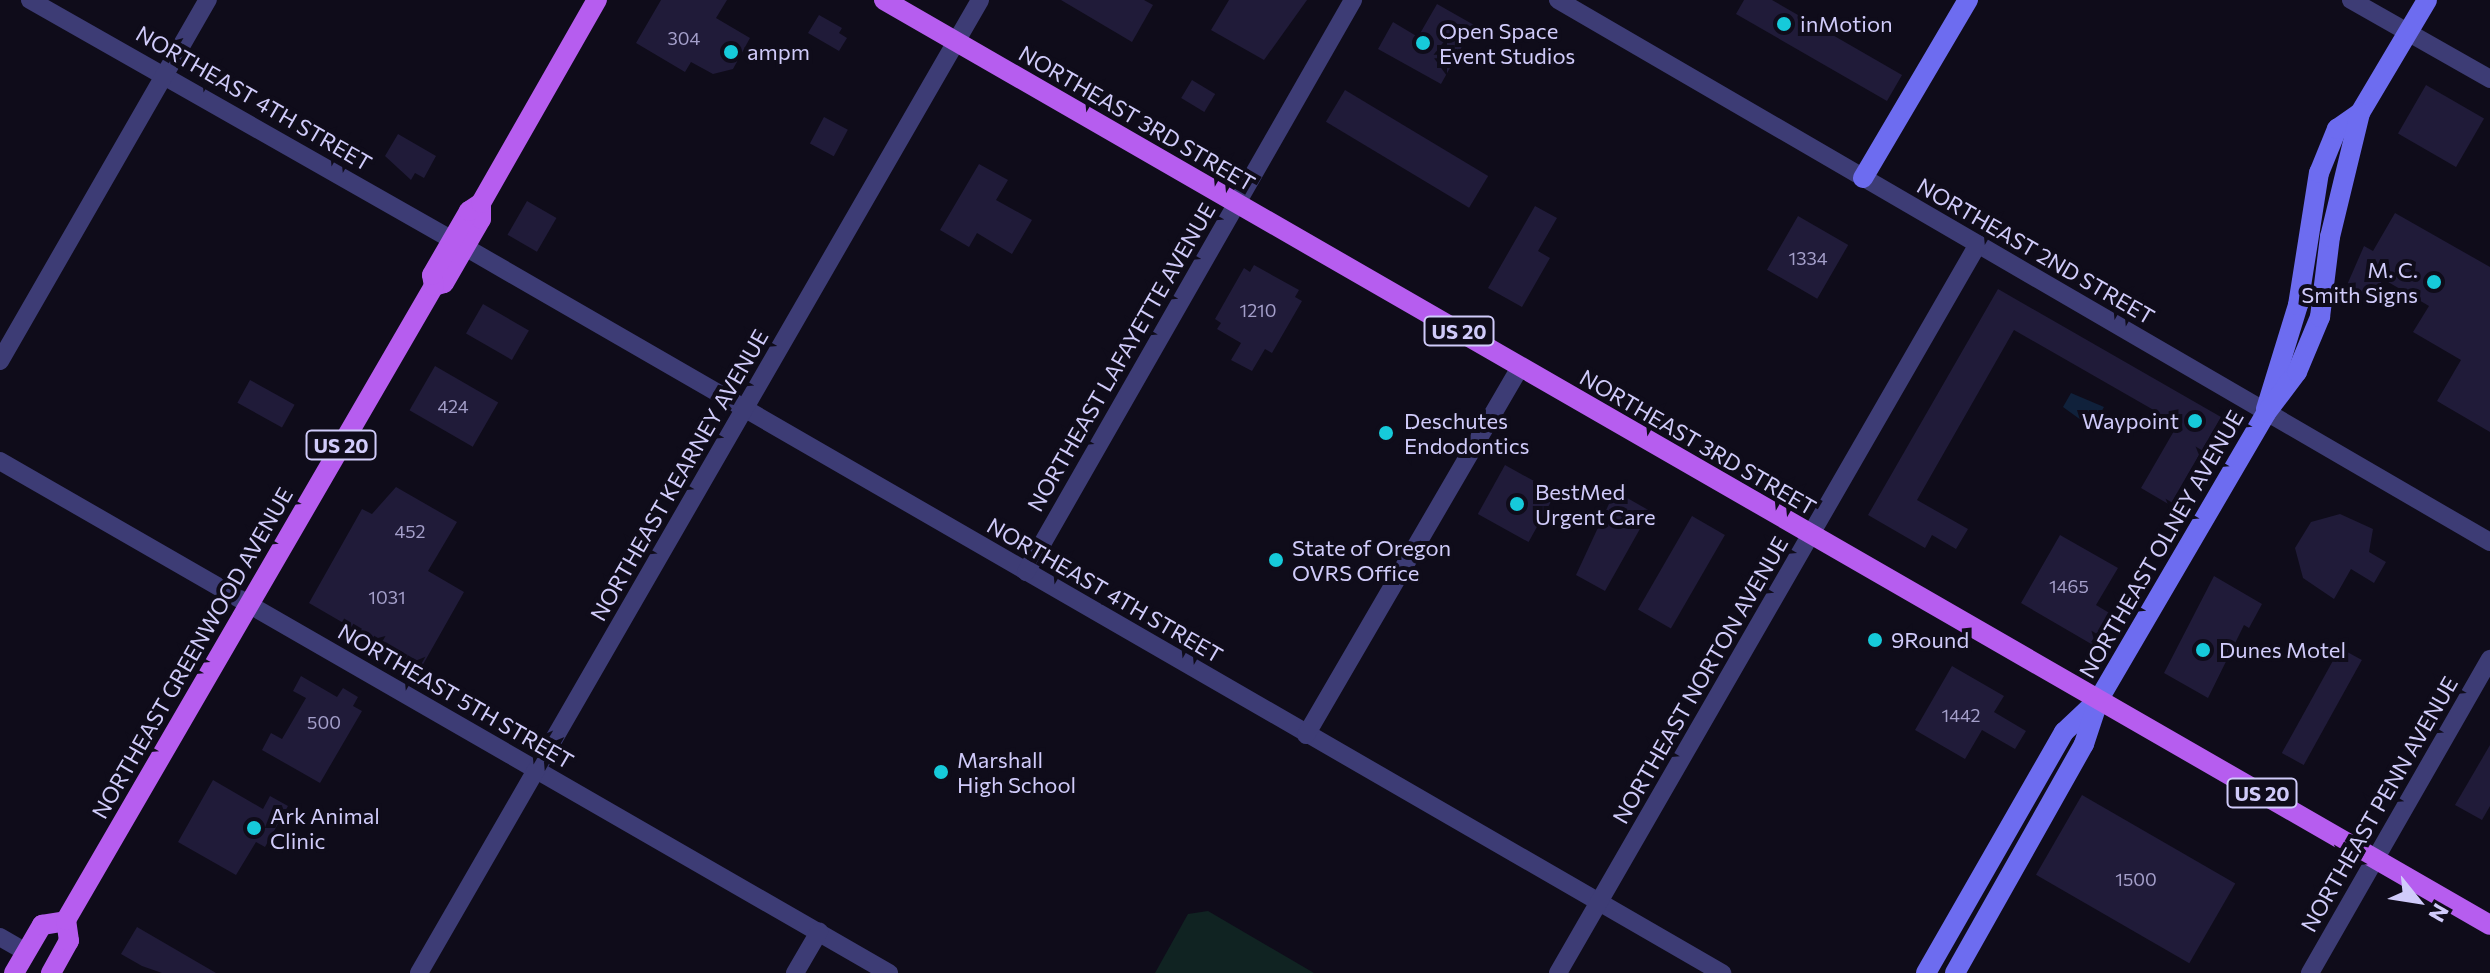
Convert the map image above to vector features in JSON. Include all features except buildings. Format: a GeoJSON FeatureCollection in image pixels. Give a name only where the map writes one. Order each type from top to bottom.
{"type":"FeatureCollection","features":[{"type":"Feature","properties":{"kind":"main road","name":"NORTHEAST GREENWOOD AVENUE"},"geometry":{"type":"LineString","coordinates":[[55,971],[69,941],[66,921],[434,286],[444,283],[459,244],[481,203],[597,0]]}},
{"type":"Feature","properties":{"kind":"main road","name":"NORTHEAST 3RD STREET"},"geometry":{"type":"LineString","coordinates":[[884,0],[2490,925]]}},
{"type":"Feature","properties":{"kind":"main road"},"geometry":{"type":"LineString","coordinates":[[1863,178],[1968,0]]}},
{"type":"Feature","properties":{"kind":"main road","name":"NORTHEAST OLNEY AVENUE"},"geometry":{"type":"LineString","coordinates":[[1955,973],[2084,744],[2099,699],[2266,413],[2298,305],[2319,173],[2337,129],[2360,113],[2427,0]]}},
{"type":"Feature","properties":{"kind":"main road","name":"NORTHEAST OLNEY AVENUE"},"geometry":{"type":"LineString","coordinates":[[1926,973],[2064,732],[2099,699]]}},
{"type":"Feature","properties":{"kind":"main road"},"geometry":{"type":"LineString","coordinates":[[14,973],[42,925],[66,921]]}},
{"type":"Feature","properties":{"kind":"street","name":"NORTHEAST 4TH STREET"},"geometry":{"type":"LineString","coordinates":[[30,0],[746,407],[1306,735],[1722,973]]}},
{"type":"Feature","properties":{"kind":"street"},"geometry":{"type":"LineString","coordinates":[[0,361],[208,0]]}},
{"type":"Feature","properties":{"kind":"street","name":"NORTHEAST KEARNEY AVENUE"},"geometry":{"type":"LineString","coordinates":[[419,973],[980,0]]}},
{"type":"Feature","properties":{"kind":"street","name":"NORTHEAST LAFAYETTE AVENUE"},"geometry":{"type":"LineString","coordinates":[[1026,572],[1353,0]]}},
{"type":"Feature","properties":{"kind":"street","name":"NORTHEAST 2ND STREET"},"geometry":{"type":"LineString","coordinates":[[1558,0],[2490,542]]}},
{"type":"Feature","properties":{"kind":"street"},"geometry":{"type":"LineString","coordinates":[[2351,0],[2490,79]]}},
{"type":"Feature","properties":{"kind":"street","name":"NORTHEAST NORTON AVENUE"},"geometry":{"type":"LineString","coordinates":[[1558,973],[1978,244]]}},
{"type":"Feature","properties":{"kind":"street"},"geometry":{"type":"LineString","coordinates":[[1306,735],[1520,367]]}},
{"type":"Feature","properties":{"kind":"street","name":"NORTHEAST 5TH STREET"},"geometry":{"type":"LineString","coordinates":[[0,461],[889,973]]}},
{"type":"Feature","properties":{"kind":"street","name":"NORTHEAST PENN AVENUE"},"geometry":{"type":"LineString","coordinates":[[2310,973],[2490,659]]}},
{"type":"Feature","properties":{"kind":"street"},"geometry":{"type":"LineString","coordinates":[[795,973],[819,932]]}},
{"type":"Feature","properties":{"kind":"street"},"geometry":{"type":"LineString","coordinates":[[0,937],[26,952]]}},
{"type":"Feature","properties":{"kind":"green space"},"geometry":{"type":"Polygon","coordinates":[[[1208,911],[1314,973],[1155,973],[1188,914],[1208,911]]]}},
{"type":"Feature","properties":{"kind":"water"},"geometry":{"type":"Polygon","coordinates":[[[2071,393],[2104,407],[2092,428],[2063,407],[2071,393]]]}},
{"type":"Feature","properties":{"kind":"place","name":"inMotion"},"geometry":{"type":"Point","coordinates":[1784,24]}},
{"type":"Feature","properties":{"kind":"place","name":"Open Space Event Studios"},"geometry":{"type":"Point","coordinates":[1423,43]}},
{"type":"Feature","properties":{"kind":"place","name":"ampm"},"geometry":{"type":"Point","coordinates":[731,52]}},
{"type":"Feature","properties":{"kind":"place","name":"M. C. Smith Signs"},"geometry":{"type":"Point","coordinates":[2434,282]}},
{"type":"Feature","properties":{"kind":"place","name":"Waypoint"},"geometry":{"type":"Point","coordinates":[2195,421]}},
{"type":"Feature","properties":{"kind":"place","name":"Deschutes Endodontics"},"geometry":{"type":"Point","coordinates":[1386,433]}},
{"type":"Feature","properties":{"kind":"place","name":"BestMed Urgent Care"},"geometry":{"type":"Point","coordinates":[1517,504]}},
{"type":"Feature","properties":{"kind":"place","name":"State of Oregon OVRS Office"},"geometry":{"type":"Point","coordinates":[1276,560]}},
{"type":"Feature","properties":{"kind":"place","name":"9Round"},"geometry":{"type":"Point","coordinates":[1875,640]}},
{"type":"Feature","properties":{"kind":"place","name":"Dunes Motel"},"geometry":{"type":"Point","coordinates":[2203,650]}},
{"type":"Feature","properties":{"kind":"place","name":"Marshall High School"},"geometry":{"type":"Point","coordinates":[941,772]}},
{"type":"Feature","properties":{"kind":"place","name":"Ark Animal Clinic"},"geometry":{"type":"Point","coordinates":[254,828]}}]}
